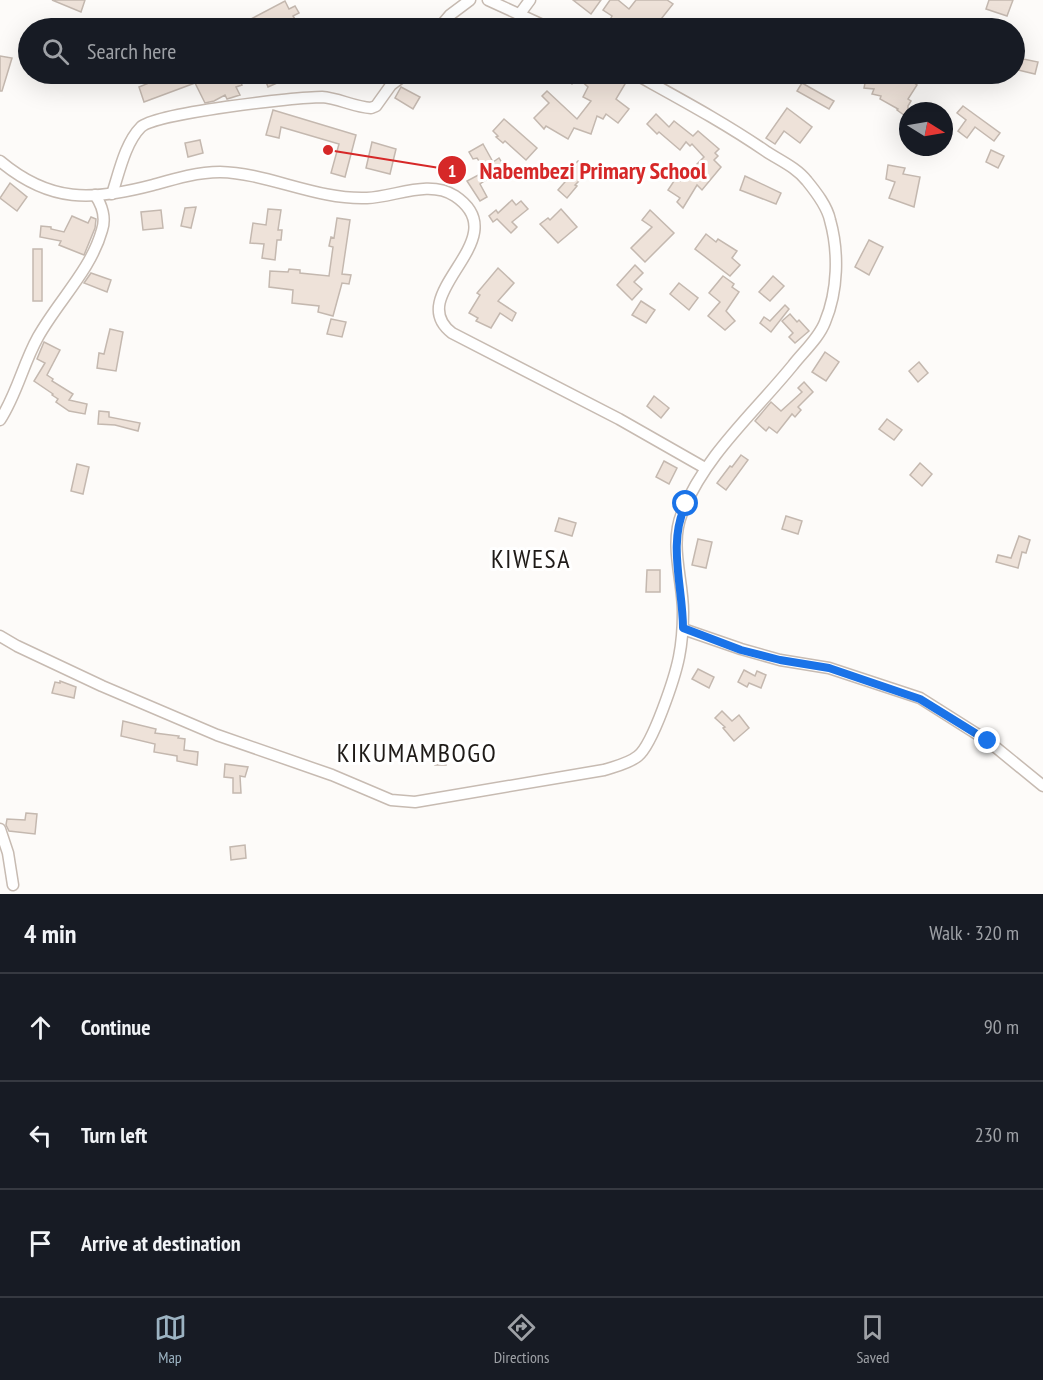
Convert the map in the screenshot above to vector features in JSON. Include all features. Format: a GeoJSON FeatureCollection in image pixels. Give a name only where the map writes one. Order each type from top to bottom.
{"type":"FeatureCollection","features":[{"type":"Feature","properties":{"kind":"street"},"geometry":{"type":"LineString","coordinates":[[447,18],[470,0]]}},
{"type":"Feature","properties":{"kind":"street"},"geometry":{"type":"LineString","coordinates":[[488,0],[526,18]]}},
{"type":"Feature","properties":{"kind":"street"},"geometry":{"type":"LineString","coordinates":[[519,15],[530,0]]}},
{"type":"Feature","properties":{"kind":"street"},"geometry":{"type":"LineString","coordinates":[[112,194],[121,166],[135,136],[143,125],[150,122],[171,115],[286,99],[327,98],[371,108],[376,106],[392,84]]}},
{"type":"Feature","properties":{"kind":"street"},"geometry":{"type":"LineString","coordinates":[[0,636],[102,686],[217,735],[404,803],[604,770],[624,764],[638,756],[646,747],[679,658],[683,628],[682,593],[677,563],[677,533],[681,515],[705,468],[744,420],[781,380],[825,323],[831,301],[837,252],[830,218],[807,180],[793,168],[744,136],[653,84]]}},
{"type":"Feature","properties":{"kind":"street"},"geometry":{"type":"LineString","coordinates":[[0,160],[14,172],[48,191],[83,196],[112,194],[173,179],[220,172],[260,178],[313,192],[355,197],[376,197],[414,189],[446,191],[457,197],[473,212],[476,232],[444,292],[439,319],[444,327],[619,419],[705,468]]}},
{"type":"Feature","properties":{"kind":"street"},"geometry":{"type":"LineString","coordinates":[[0,420],[16,391],[24,364],[38,338],[95,249],[104,223],[102,210],[95,195]]}},
{"type":"Feature","properties":{"kind":"street"},"geometry":{"type":"LineString","coordinates":[[683,628],[741,650],[780,660],[829,668],[920,699],[988,741],[1043,786]]}},
{"type":"Feature","properties":{"kind":"street"},"geometry":{"type":"LineString","coordinates":[[0,829],[8,853],[13,885]]}},
{"type":"Feature","properties":{"kind":"building"},"geometry":{"type":"Polygon","coordinates":[[[52,0],[85,0],[81,12],[52,0]]]}},
{"type":"Feature","properties":{"kind":"building"},"geometry":{"type":"Polygon","coordinates":[[[573,0],[601,0],[591,14],[573,0]]]}},
{"type":"Feature","properties":{"kind":"building"},"geometry":{"type":"Polygon","coordinates":[[[610,0],[618,0],[629,9],[636,0],[667,0],[673,4],[662,18],[611,18],[612,16],[603,10],[610,0]]]}},
{"type":"Feature","properties":{"kind":"building"},"geometry":{"type":"Polygon","coordinates":[[[989,0],[1013,0],[1007,16],[986,9],[989,0]]]}},
{"type":"Feature","properties":{"kind":"building"},"geometry":{"type":"Polygon","coordinates":[[[285,1],[289,9],[295,6],[299,13],[293,16],[294,18],[253,18],[285,1]]]}},
{"type":"Feature","properties":{"kind":"building"},"geometry":{"type":"Polygon","coordinates":[[[0,56],[12,58],[2,91],[0,91],[0,56]]]}},
{"type":"Feature","properties":{"kind":"building"},"geometry":{"type":"Polygon","coordinates":[[[1025,59],[1038,62],[1035,74],[1025,72],[1025,59]]]}},
{"type":"Feature","properties":{"kind":"building"},"geometry":{"type":"Polygon","coordinates":[[[146,84],[192,84],[144,102],[139,87],[146,84]]]}},
{"type":"Feature","properties":{"kind":"building"},"geometry":{"type":"Polygon","coordinates":[[[196,84],[242,85],[236,87],[240,95],[227,99],[225,95],[205,103],[196,84]]]}},
{"type":"Feature","properties":{"kind":"building"},"geometry":{"type":"Polygon","coordinates":[[[585,84],[625,84],[616,99],[629,109],[618,123],[606,114],[603,119],[597,116],[591,134],[574,128],[568,139],[546,126],[544,129],[534,118],[549,103],[542,96],[547,91],[577,119],[591,101],[583,97],[588,87],[585,84]]]}},
{"type":"Feature","properties":{"kind":"building"},"geometry":{"type":"Polygon","coordinates":[[[804,84],[834,101],[829,109],[797,91],[804,84]]]}},
{"type":"Feature","properties":{"kind":"building"},"geometry":{"type":"Polygon","coordinates":[[[865,84],[917,85],[908,99],[910,102],[899,102],[899,111],[880,99],[881,96],[872,94],[874,89],[864,88],[865,84]]]}},
{"type":"Feature","properties":{"kind":"building"},"geometry":{"type":"Polygon","coordinates":[[[401,87],[420,97],[413,109],[395,98],[401,87]]]}},
{"type":"Feature","properties":{"kind":"building"},"geometry":{"type":"Polygon","coordinates":[[[963,106],[1000,133],[994,141],[975,127],[967,138],[958,131],[966,120],[957,113],[963,106]]]}},
{"type":"Feature","properties":{"kind":"building"},"geometry":{"type":"Polygon","coordinates":[[[787,108],[812,127],[800,143],[784,131],[775,144],[766,138],[787,108]]]}},
{"type":"Feature","properties":{"kind":"building"},"geometry":{"type":"Polygon","coordinates":[[[273,110],[356,135],[345,177],[331,173],[339,144],[281,127],[279,138],[266,135],[273,110]]]}},
{"type":"Feature","properties":{"kind":"building"},"geometry":{"type":"Polygon","coordinates":[[[656,114],[669,127],[674,121],[693,136],[698,131],[719,149],[715,153],[718,156],[714,160],[721,167],[702,190],[697,185],[683,208],[677,202],[680,198],[668,190],[676,178],[680,181],[704,157],[692,144],[690,146],[686,142],[680,150],[659,132],[657,134],[647,124],[656,114]]]}},
{"type":"Feature","properties":{"kind":"building"},"geometry":{"type":"Polygon","coordinates":[[[504,119],[537,148],[526,160],[505,141],[503,143],[496,137],[498,136],[493,131],[504,119]]]}},
{"type":"Feature","properties":{"kind":"building"},"geometry":{"type":"Polygon","coordinates":[[[200,140],[203,153],[188,157],[185,143],[200,140]]]}},
{"type":"Feature","properties":{"kind":"building"},"geometry":{"type":"Polygon","coordinates":[[[372,142],[396,149],[390,174],[366,168],[372,142]]]}},
{"type":"Feature","properties":{"kind":"building"},"geometry":{"type":"Polygon","coordinates":[[[483,144],[493,162],[499,158],[505,167],[480,184],[487,197],[480,201],[467,181],[486,171],[477,158],[473,159],[469,152],[483,144]]]}},
{"type":"Feature","properties":{"kind":"building"},"geometry":{"type":"Polygon","coordinates":[[[991,150],[1004,156],[998,168],[986,162],[991,150]]]}},
{"type":"Feature","properties":{"kind":"building"},"geometry":{"type":"Polygon","coordinates":[[[578,161],[588,172],[575,185],[577,186],[567,198],[558,190],[571,175],[568,171],[578,161]]]}},
{"type":"Feature","properties":{"kind":"building"},"geometry":{"type":"Polygon","coordinates":[[[888,165],[905,168],[903,174],[920,177],[914,207],[889,198],[895,182],[886,179],[888,165]]]}},
{"type":"Feature","properties":{"kind":"building"},"geometry":{"type":"Polygon","coordinates":[[[745,176],[781,193],[776,204],[740,190],[745,176]]]}},
{"type":"Feature","properties":{"kind":"building"},"geometry":{"type":"Polygon","coordinates":[[[10,183],[27,197],[17,211],[0,198],[10,183]]]}},
{"type":"Feature","properties":{"kind":"building"},"geometry":{"type":"Polygon","coordinates":[[[512,200],[516,205],[521,201],[528,209],[512,222],[517,227],[511,233],[497,219],[493,222],[489,216],[496,210],[498,213],[512,200]]]}},
{"type":"Feature","properties":{"kind":"building"},"geometry":{"type":"Polygon","coordinates":[[[196,207],[191,228],[181,226],[185,208],[196,207]]]}},
{"type":"Feature","properties":{"kind":"building"},"geometry":{"type":"Polygon","coordinates":[[[268,209],[281,210],[278,230],[282,230],[281,240],[277,240],[275,260],[262,258],[264,244],[250,243],[253,223],[266,225],[268,209]]]}},
{"type":"Feature","properties":{"kind":"building"},"geometry":{"type":"Polygon","coordinates":[[[561,209],[577,227],[558,243],[540,224],[548,218],[550,220],[561,209]]]}},
{"type":"Feature","properties":{"kind":"building"},"geometry":{"type":"Polygon","coordinates":[[[161,210],[163,228],[143,230],[141,212],[161,210]]]}},
{"type":"Feature","properties":{"kind":"building"},"geometry":{"type":"Polygon","coordinates":[[[650,210],[674,233],[645,262],[631,248],[652,227],[642,220],[650,210]]]}},
{"type":"Feature","properties":{"kind":"building"},"geometry":{"type":"Polygon","coordinates":[[[72,216],[88,223],[91,217],[96,219],[95,228],[84,255],[59,245],[61,241],[40,237],[41,226],[64,232],[72,216]]]}},
{"type":"Feature","properties":{"kind":"building"},"geometry":{"type":"Polygon","coordinates":[[[337,218],[350,220],[342,274],[351,275],[349,284],[342,283],[333,316],[318,312],[319,306],[292,303],[293,290],[269,287],[270,271],[288,272],[289,269],[300,270],[300,273],[329,276],[333,247],[329,246],[331,237],[334,238],[337,218]]]}},
{"type":"Feature","properties":{"kind":"building"},"geometry":{"type":"Polygon","coordinates":[[[706,234],[716,242],[718,239],[737,251],[732,258],[740,265],[730,276],[695,249],[706,234]]]}},
{"type":"Feature","properties":{"kind":"building"},"geometry":{"type":"Polygon","coordinates":[[[869,240],[883,247],[869,275],[855,267],[869,240]]]}},
{"type":"Feature","properties":{"kind":"building"},"geometry":{"type":"Polygon","coordinates":[[[33,249],[42,249],[42,301],[33,301],[33,249]]]}},
{"type":"Feature","properties":{"kind":"building"},"geometry":{"type":"Polygon","coordinates":[[[635,265],[643,273],[634,282],[642,289],[632,300],[617,285],[635,265]]]}},
{"type":"Feature","properties":{"kind":"building"},"geometry":{"type":"Polygon","coordinates":[[[498,268],[514,283],[498,301],[516,313],[512,321],[500,313],[491,328],[476,321],[478,318],[469,313],[480,295],[477,293],[498,268]]]}},
{"type":"Feature","properties":{"kind":"building"},"geometry":{"type":"Polygon","coordinates":[[[91,273],[111,280],[107,292],[84,283],[91,273]]]}},
{"type":"Feature","properties":{"kind":"building"},"geometry":{"type":"Polygon","coordinates":[[[723,276],[734,284],[732,287],[739,292],[726,311],[735,321],[725,330],[708,316],[720,302],[709,293],[723,276]]]}},
{"type":"Feature","properties":{"kind":"building"},"geometry":{"type":"Polygon","coordinates":[[[773,276],[784,286],[770,301],[759,292],[773,276]]]}},
{"type":"Feature","properties":{"kind":"building"},"geometry":{"type":"Polygon","coordinates":[[[679,283],[698,298],[689,310],[670,294],[679,283]]]}},
{"type":"Feature","properties":{"kind":"building"},"geometry":{"type":"Polygon","coordinates":[[[641,301],[655,310],[646,323],[632,315],[641,301]]]}},
{"type":"Feature","properties":{"kind":"building"},"geometry":{"type":"Polygon","coordinates":[[[785,305],[789,309],[771,332],[760,323],[764,317],[770,321],[785,305]]]}},
{"type":"Feature","properties":{"kind":"building"},"geometry":{"type":"Polygon","coordinates":[[[790,314],[809,331],[795,343],[789,337],[793,333],[782,321],[790,314]]]}},
{"type":"Feature","properties":{"kind":"building"},"geometry":{"type":"Polygon","coordinates":[[[331,319],[346,322],[342,337],[327,334],[331,319]]]}},
{"type":"Feature","properties":{"kind":"building"},"geometry":{"type":"Polygon","coordinates":[[[110,329],[123,332],[116,371],[97,368],[99,353],[104,354],[110,329]]]}},
{"type":"Feature","properties":{"kind":"building"},"geometry":{"type":"Polygon","coordinates":[[[44,342],[60,350],[47,375],[53,379],[52,381],[73,394],[69,400],[87,404],[85,414],[69,411],[56,402],[58,399],[53,394],[34,381],[45,363],[37,359],[44,342]]]}},
{"type":"Feature","properties":{"kind":"building"},"geometry":{"type":"Polygon","coordinates":[[[825,352],[839,362],[826,381],[812,372],[825,352]]]}},
{"type":"Feature","properties":{"kind":"building"},"geometry":{"type":"Polygon","coordinates":[[[919,362],[928,373],[918,382],[909,371],[919,362]]]}},
{"type":"Feature","properties":{"kind":"building"},"geometry":{"type":"Polygon","coordinates":[[[804,382],[813,392],[798,407],[801,410],[795,417],[792,414],[777,433],[769,427],[766,431],[755,421],[771,402],[781,411],[802,392],[798,388],[804,382]]]}},
{"type":"Feature","properties":{"kind":"building"},"geometry":{"type":"Polygon","coordinates":[[[654,396],[669,408],[661,418],[647,406],[654,396]]]}},
{"type":"Feature","properties":{"kind":"building"},"geometry":{"type":"Polygon","coordinates":[[[99,411],[109,412],[109,417],[140,423],[138,431],[115,425],[98,424],[99,411]]]}},
{"type":"Feature","properties":{"kind":"building"},"geometry":{"type":"Polygon","coordinates":[[[887,419],[902,430],[894,440],[879,429],[887,419]]]}},
{"type":"Feature","properties":{"kind":"building"},"geometry":{"type":"Polygon","coordinates":[[[741,455],[748,460],[726,490],[717,483],[741,455]]]}},
{"type":"Feature","properties":{"kind":"building"},"geometry":{"type":"Polygon","coordinates":[[[664,461],[677,468],[669,484],[656,477],[664,461]]]}},
{"type":"Feature","properties":{"kind":"building"},"geometry":{"type":"Polygon","coordinates":[[[920,463],[932,474],[922,486],[910,475],[920,463]]]}},
{"type":"Feature","properties":{"kind":"building"},"geometry":{"type":"Polygon","coordinates":[[[77,464],[89,467],[83,494],[71,491],[77,464]]]}},
{"type":"Feature","properties":{"kind":"building"},"geometry":{"type":"Polygon","coordinates":[[[786,516],[802,521],[798,534],[782,529],[786,516]]]}},
{"type":"Feature","properties":{"kind":"building"},"geometry":{"type":"Polygon","coordinates":[[[559,518],[576,523],[572,536],[555,531],[559,518]]]}},
{"type":"Feature","properties":{"kind":"building"},"geometry":{"type":"Polygon","coordinates":[[[1019,536],[1030,540],[1026,553],[1022,552],[1018,568],[996,562],[998,555],[1011,558],[1019,536]]]}},
{"type":"Feature","properties":{"kind":"building"},"geometry":{"type":"Polygon","coordinates":[[[698,539],[712,542],[706,568],[692,565],[698,539]]]}},
{"type":"Feature","properties":{"kind":"building"},"geometry":{"type":"Polygon","coordinates":[[[647,570],[660,570],[660,592],[646,592],[647,570]]]}},
{"type":"Feature","properties":{"kind":"building"},"geometry":{"type":"Polygon","coordinates":[[[698,669],[714,677],[709,688],[692,679],[698,669]]]}},
{"type":"Feature","properties":{"kind":"building"},"geometry":{"type":"Polygon","coordinates":[[[744,670],[755,676],[757,671],[766,675],[761,688],[749,683],[747,687],[738,682],[744,670]]]}},
{"type":"Feature","properties":{"kind":"building"},"geometry":{"type":"Polygon","coordinates":[[[60,681],[76,687],[74,698],[52,693],[55,682],[60,683],[60,681]]]}},
{"type":"Feature","properties":{"kind":"building"},"geometry":{"type":"Polygon","coordinates":[[[722,711],[732,721],[739,715],[749,728],[734,741],[723,728],[725,727],[715,718],[722,711]]]}},
{"type":"Feature","properties":{"kind":"building"},"geometry":{"type":"Polygon","coordinates":[[[123,721],[156,729],[155,733],[185,739],[184,750],[198,752],[197,765],[177,761],[177,756],[154,752],[155,744],[121,736],[123,721]]]}},
{"type":"Feature","properties":{"kind":"building"},"geometry":{"type":"Polygon","coordinates":[[[444,745],[446,765],[435,765],[433,746],[444,745]]]}},
{"type":"Feature","properties":{"kind":"building"},"geometry":{"type":"Polygon","coordinates":[[[225,764],[248,767],[245,777],[240,776],[241,793],[233,793],[233,778],[224,777],[225,764]]]}},
{"type":"Feature","properties":{"kind":"building"},"geometry":{"type":"Polygon","coordinates":[[[26,813],[37,814],[35,834],[9,831],[6,825],[7,819],[25,820],[26,813]]]}},
{"type":"Feature","properties":{"kind":"building"},"geometry":{"type":"Polygon","coordinates":[[[245,845],[246,858],[231,860],[230,847],[245,845]]]}},
{"type":"Feature","properties":{"kind":"place","name":"Nabembezi Primary School"},"geometry":{"type":"Point","coordinates":[328,150]}},
{"type":"Feature","properties":{"kind":"district","name":"KIWESA"},"geometry":{"type":"Point","coordinates":[531,559]}},
{"type":"Feature","properties":{"kind":"district","name":"KIKUMAMBOGO"},"geometry":{"type":"Point","coordinates":[417,753]}},
{"type":"Feature","properties":{"kind":"route"},"geometry":{"type":"LineString","coordinates":[[686,504],[677,533],[677,563],[682,593],[683,628],[741,650],[780,660],[829,668],[920,699],[988,741]]}}]}
